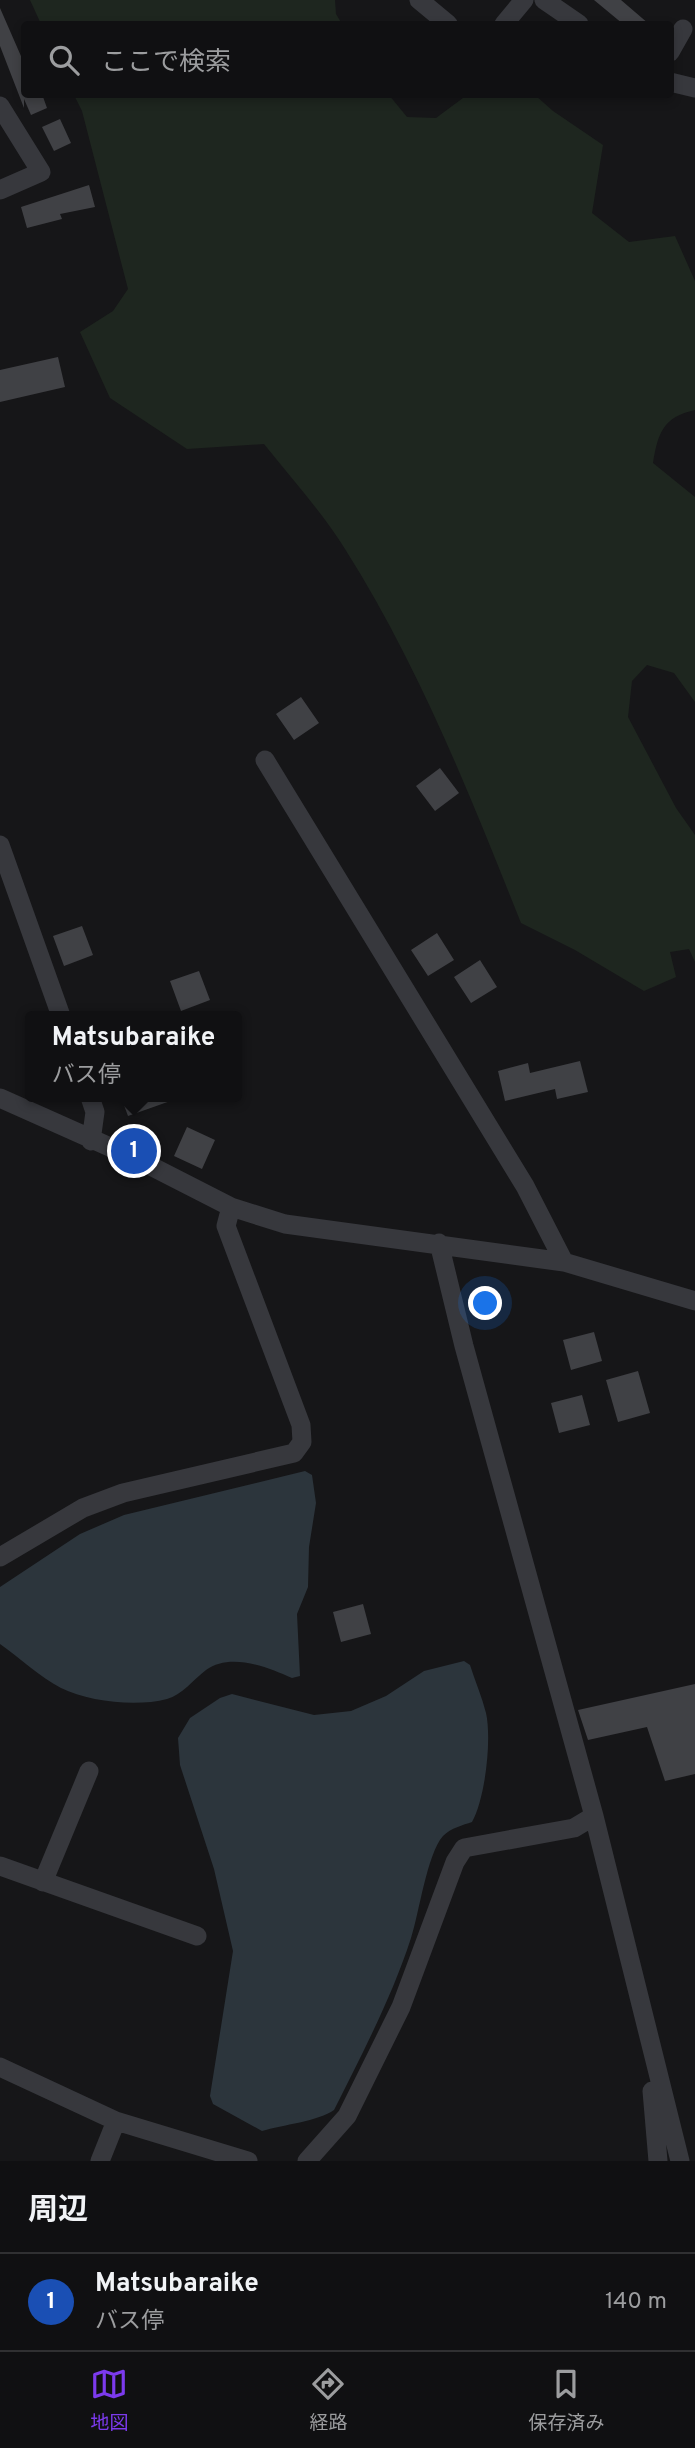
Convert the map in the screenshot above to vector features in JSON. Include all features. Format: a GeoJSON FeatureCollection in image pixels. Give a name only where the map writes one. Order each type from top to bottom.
{"type":"FeatureCollection","features":[{"type":"Feature","properties":{"kind":"street"},"geometry":{"type":"LineString","coordinates":[[419,0],[444,21]]}},
{"type":"Feature","properties":{"kind":"street"},"geometry":{"type":"LineString","coordinates":[[506,21],[524,0]]}},
{"type":"Feature","properties":{"kind":"street"},"geometry":{"type":"LineString","coordinates":[[544,0],[575,21]]}},
{"type":"Feature","properties":{"kind":"street"},"geometry":{"type":"LineString","coordinates":[[674,45],[683,29]]}},
{"type":"Feature","properties":{"kind":"street"},"geometry":{"type":"LineString","coordinates":[[674,83],[695,88]]}},
{"type":"Feature","properties":{"kind":"street"},"geometry":{"type":"LineString","coordinates":[[0,106],[41,173],[0,190]]}},
{"type":"Feature","properties":{"kind":"street"},"geometry":{"type":"LineString","coordinates":[[265,760],[511,1162],[564,1262]]}},
{"type":"Feature","properties":{"kind":"street"},"geometry":{"type":"LineString","coordinates":[[0,845],[59,1011]]}},
{"type":"Feature","properties":{"kind":"street"},"geometry":{"type":"LineString","coordinates":[[0,1098],[91,1141],[139,1160],[231,1207],[285,1224],[564,1262],[695,1301]]}},
{"type":"Feature","properties":{"kind":"street"},"geometry":{"type":"LineString","coordinates":[[91,1141],[95,1112],[92,1102]]}},
{"type":"Feature","properties":{"kind":"street"},"geometry":{"type":"LineString","coordinates":[[0,1557],[83,1508],[123,1493],[294,1453],[302,1442],[301,1425],[226,1226],[231,1207]]}},
{"type":"Feature","properties":{"kind":"street"},"geometry":{"type":"LineString","coordinates":[[439,1243],[464,1346],[594,1816],[648,2042],[680,2161]]}},
{"type":"Feature","properties":{"kind":"street"},"geometry":{"type":"LineString","coordinates":[[43,1882],[89,1771]]}},
{"type":"Feature","properties":{"kind":"street"},"geometry":{"type":"LineString","coordinates":[[307,2161],[347,2116],[401,2007],[454,1862],[464,1849],[574,1828],[594,1816]]}},
{"type":"Feature","properties":{"kind":"street"},"geometry":{"type":"LineString","coordinates":[[0,1866],[197,1936]]}},
{"type":"Feature","properties":{"kind":"street"},"geometry":{"type":"LineString","coordinates":[[648,2042],[658,2161]]}},
{"type":"Feature","properties":{"kind":"street"},"geometry":{"type":"LineString","coordinates":[[0,2067],[116,2121],[248,2161]]}},
{"type":"Feature","properties":{"kind":"street"},"geometry":{"type":"LineString","coordinates":[[100,2161],[116,2121]]}},
{"type":"Feature","properties":{"kind":"shaded area"},"geometry":{"type":"Polygon","coordinates":[[[30,0],[335,0],[336,14],[340,21],[40,21],[30,0]]]}},
{"type":"Feature","properties":{"kind":"shaded area"},"geometry":{"type":"Polygon","coordinates":[[[76,98],[391,98],[407,117],[436,118],[463,98],[538,98],[603,145],[592,213],[629,242],[675,236],[695,281],[695,410],[676,417],[664,428],[657,443],[653,463],[695,497],[695,702],[674,673],[647,665],[632,681],[628,717],[676,808],[695,835],[695,962],[689,949],[670,952],[676,977],[644,991],[575,950],[521,923],[442,732],[397,639],[336,535],[264,444],[187,449],[110,398],[80,332],[113,311],[128,289],[82,111],[76,98]]]}},
{"type":"Feature","properties":{"kind":"shaded area"},"geometry":{"type":"Polygon","coordinates":[[[305,1471],[312,1475],[316,1503],[309,1547],[308,1587],[297,1614],[300,1676],[292,1678],[249,1663],[226,1662],[206,1670],[183,1690],[167,1699],[142,1703],[113,1702],[85,1697],[61,1688],[0,1644],[0,1587],[80,1534],[124,1515],[305,1471]]]}},
{"type":"Feature","properties":{"kind":"shaded area"},"geometry":{"type":"Polygon","coordinates":[[[464,1661],[470,1665],[488,1724],[486,1769],[477,1812],[472,1822],[450,1831],[437,1845],[411,1938],[395,1982],[334,2110],[310,2120],[262,2131],[213,2104],[210,2096],[233,1951],[214,1869],[180,1765],[178,1738],[190,1718],[220,1698],[232,1694],[314,1715],[351,1711],[386,1696],[424,1671],[464,1661]]]}},
{"type":"Feature","properties":{"kind":"building"},"geometry":{"type":"Polygon","coordinates":[[[594,0],[621,0],[646,21],[619,21],[594,0]]]}},
{"type":"Feature","properties":{"kind":"building"},"geometry":{"type":"Polygon","coordinates":[[[0,8],[21,56],[21,98],[43,98],[47,108],[31,115],[24,99],[24,108],[0,46],[0,8]]]}},
{"type":"Feature","properties":{"kind":"building"},"geometry":{"type":"Polygon","coordinates":[[[60,119],[71,143],[54,151],[42,127],[60,119]]]}},
{"type":"Feature","properties":{"kind":"building"},"geometry":{"type":"Polygon","coordinates":[[[89,185],[95,207],[60,214],[62,219],[27,228],[21,207],[89,185]]]}},
{"type":"Feature","properties":{"kind":"building"},"geometry":{"type":"Polygon","coordinates":[[[58,357],[65,387],[0,402],[0,370],[58,357]]]}},
{"type":"Feature","properties":{"kind":"building"},"geometry":{"type":"Polygon","coordinates":[[[301,697],[319,723],[294,740],[276,714],[301,697]]]}},
{"type":"Feature","properties":{"kind":"building"},"geometry":{"type":"Polygon","coordinates":[[[440,768],[459,793],[435,811],[416,786],[440,768]]]}},
{"type":"Feature","properties":{"kind":"building"},"geometry":{"type":"Polygon","coordinates":[[[82,926],[93,955],[64,966],[53,936],[82,926]]]}},
{"type":"Feature","properties":{"kind":"building"},"geometry":{"type":"Polygon","coordinates":[[[437,933],[454,960],[428,976],[411,950],[437,933]]]}},
{"type":"Feature","properties":{"kind":"building"},"geometry":{"type":"Polygon","coordinates":[[[480,960],[497,987],[471,1003],[454,977],[480,960]]]}},
{"type":"Feature","properties":{"kind":"building"},"geometry":{"type":"Polygon","coordinates":[[[199,971],[210,1000],[181,1011],[170,981],[199,971]]]}},
{"type":"Feature","properties":{"kind":"building"},"geometry":{"type":"Polygon","coordinates":[[[580,1061],[588,1092],[557,1099],[555,1089],[505,1101],[498,1071],[528,1063],[530,1073],[580,1061]]]}},
{"type":"Feature","properties":{"kind":"building"},"geometry":{"type":"Polygon","coordinates":[[[123,1102],[168,1102],[128,1116],[123,1102]]]}},
{"type":"Feature","properties":{"kind":"building"},"geometry":{"type":"Polygon","coordinates":[[[187,1127],[215,1140],[202,1169],[174,1156],[187,1127]]]}},
{"type":"Feature","properties":{"kind":"building"},"geometry":{"type":"Polygon","coordinates":[[[594,1332],[602,1361],[571,1370],[563,1340],[594,1332]]]}},
{"type":"Feature","properties":{"kind":"building"},"geometry":{"type":"Polygon","coordinates":[[[638,1371],[650,1413],[618,1422],[606,1380],[638,1371]]]}},
{"type":"Feature","properties":{"kind":"building"},"geometry":{"type":"Polygon","coordinates":[[[582,1395],[590,1425],[559,1433],[551,1403],[582,1395]]]}},
{"type":"Feature","properties":{"kind":"building"},"geometry":{"type":"Polygon","coordinates":[[[363,1604],[371,1634],[341,1642],[333,1612],[363,1604]]]}},
{"type":"Feature","properties":{"kind":"building"},"geometry":{"type":"Polygon","coordinates":[[[695,1684],[695,1774],[665,1781],[647,1727],[588,1740],[578,1710],[695,1684]]]}},
{"type":"Feature","properties":{"kind":"place","name":"Matsubaraike"},"geometry":{"type":"Point","coordinates":[134,1151]}}]}
